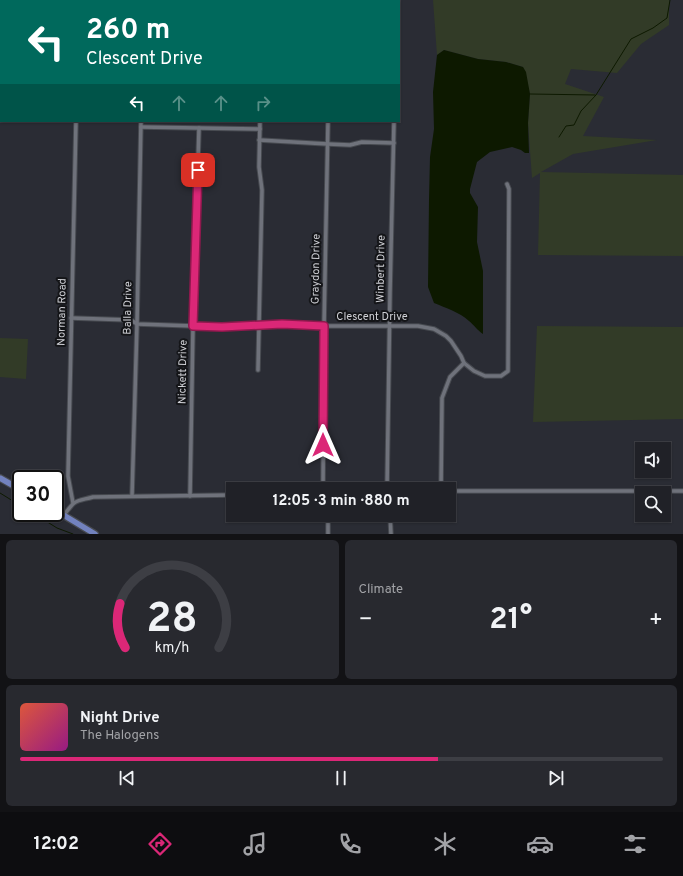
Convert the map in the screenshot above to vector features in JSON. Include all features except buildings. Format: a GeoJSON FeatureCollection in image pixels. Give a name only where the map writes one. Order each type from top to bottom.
{"type":"FeatureCollection","features":[{"type":"Feature","properties":{"kind":"main road"},"geometry":{"type":"LineString","coordinates":[[0,478],[12,485]]}},
{"type":"Feature","properties":{"kind":"main road"},"geometry":{"type":"LineString","coordinates":[[64,515],[95,534]]}},
{"type":"Feature","properties":{"kind":"street","name":"Norman Road"},"geometry":{"type":"LineString","coordinates":[[73,502],[68,476],[76,122]]}},
{"type":"Feature","properties":{"kind":"street","name":"Balla Drive"},"geometry":{"type":"LineString","coordinates":[[132,496],[141,122]]}},
{"type":"Feature","properties":{"kind":"street"},"geometry":{"type":"LineString","coordinates":[[258,370],[262,190],[259,167],[260,122]]}},
{"type":"Feature","properties":{"kind":"street","name":"Graydon Drive"},"geometry":{"type":"LineString","coordinates":[[323,482],[328,122]]}},
{"type":"Feature","properties":{"kind":"street","name":"Winbert Drive"},"geometry":{"type":"LineString","coordinates":[[387,482],[394,122]]}},
{"type":"Feature","properties":{"kind":"street"},"geometry":{"type":"LineString","coordinates":[[141,126],[260,130]]}},
{"type":"Feature","properties":{"kind":"street","name":"Nickett Drive"},"geometry":{"type":"LineString","coordinates":[[190,496],[199,128]]}},
{"type":"Feature","properties":{"kind":"street"},"geometry":{"type":"LineString","coordinates":[[259,140],[328,144],[350,144],[362,142],[394,143]]}},
{"type":"Feature","properties":{"kind":"street","name":"Clescent Drive"},"geometry":{"type":"LineString","coordinates":[[71,318],[131,320],[137,324],[222,327],[282,324],[390,327],[418,326],[434,329],[451,341],[462,356],[464,363],[474,371],[485,376],[502,376],[508,371],[509,190],[507,184]]}},
{"type":"Feature","properties":{"kind":"street"},"geometry":{"type":"LineString","coordinates":[[441,482],[442,398],[450,377],[464,363]]}},
{"type":"Feature","properties":{"kind":"street"},"geometry":{"type":"LineString","coordinates":[[456,491],[683,491]]}},
{"type":"Feature","properties":{"kind":"street"},"geometry":{"type":"LineString","coordinates":[[64,515],[73,502],[93,497],[226,495]]}},
{"type":"Feature","properties":{"kind":"street"},"geometry":{"type":"LineString","coordinates":[[328,522],[328,534]]}},
{"type":"Feature","properties":{"kind":"street"},"geometry":{"type":"LineString","coordinates":[[390,522],[391,534]]}},
{"type":"Feature","properties":{"kind":"shaded area"},"geometry":{"type":"Polygon","coordinates":[[[433,0],[669,0],[669,25],[641,44],[617,73],[571,69],[565,84],[604,97],[583,136],[657,140],[573,154],[541,172],[683,175],[683,256],[538,255],[540,173],[532,178],[528,123],[530,94],[523,67],[506,62],[478,59],[444,50],[437,55],[433,0]]]}},
{"type":"Feature","properties":{"kind":"shaded area"},"geometry":{"type":"Polygon","coordinates":[[[444,50],[478,59],[506,62],[523,67],[526,72],[530,94],[528,123],[529,153],[525,153],[512,147],[490,152],[477,162],[470,189],[470,193],[478,207],[477,242],[483,271],[483,334],[461,315],[434,303],[428,287],[430,157],[434,129],[433,92],[437,55],[444,50]]]}},
{"type":"Feature","properties":{"kind":"shaded area"},"geometry":{"type":"Polygon","coordinates":[[[537,326],[683,327],[683,419],[533,422],[537,326]]]}},
{"type":"Feature","properties":{"kind":"shaded area"},"geometry":{"type":"Polygon","coordinates":[[[0,338],[28,339],[26,379],[0,377],[0,338]]]}},
{"type":"Feature","properties":{"kind":"waterway"},"geometry":{"type":"LineString","coordinates":[[559,137],[566,126],[574,125],[581,111],[596,95],[631,39],[653,28],[667,18],[670,0]]}},
{"type":"Feature","properties":{"kind":"waterway"},"geometry":{"type":"LineString","coordinates":[[530,94],[595,95]]}},
{"type":"Feature","properties":{"kind":"waterway"},"geometry":{"type":"LineString","coordinates":[[0,493],[12,500]]}},
{"type":"Feature","properties":{"kind":"waterway"},"geometry":{"type":"LineString","coordinates":[[47,522],[57,528],[73,534]]}},
{"type":"Feature","properties":{"kind":"route"},"geometry":{"type":"LineString","coordinates":[[198,170],[193,326],[222,327],[282,324],[324,326],[323,445]]}}]}
